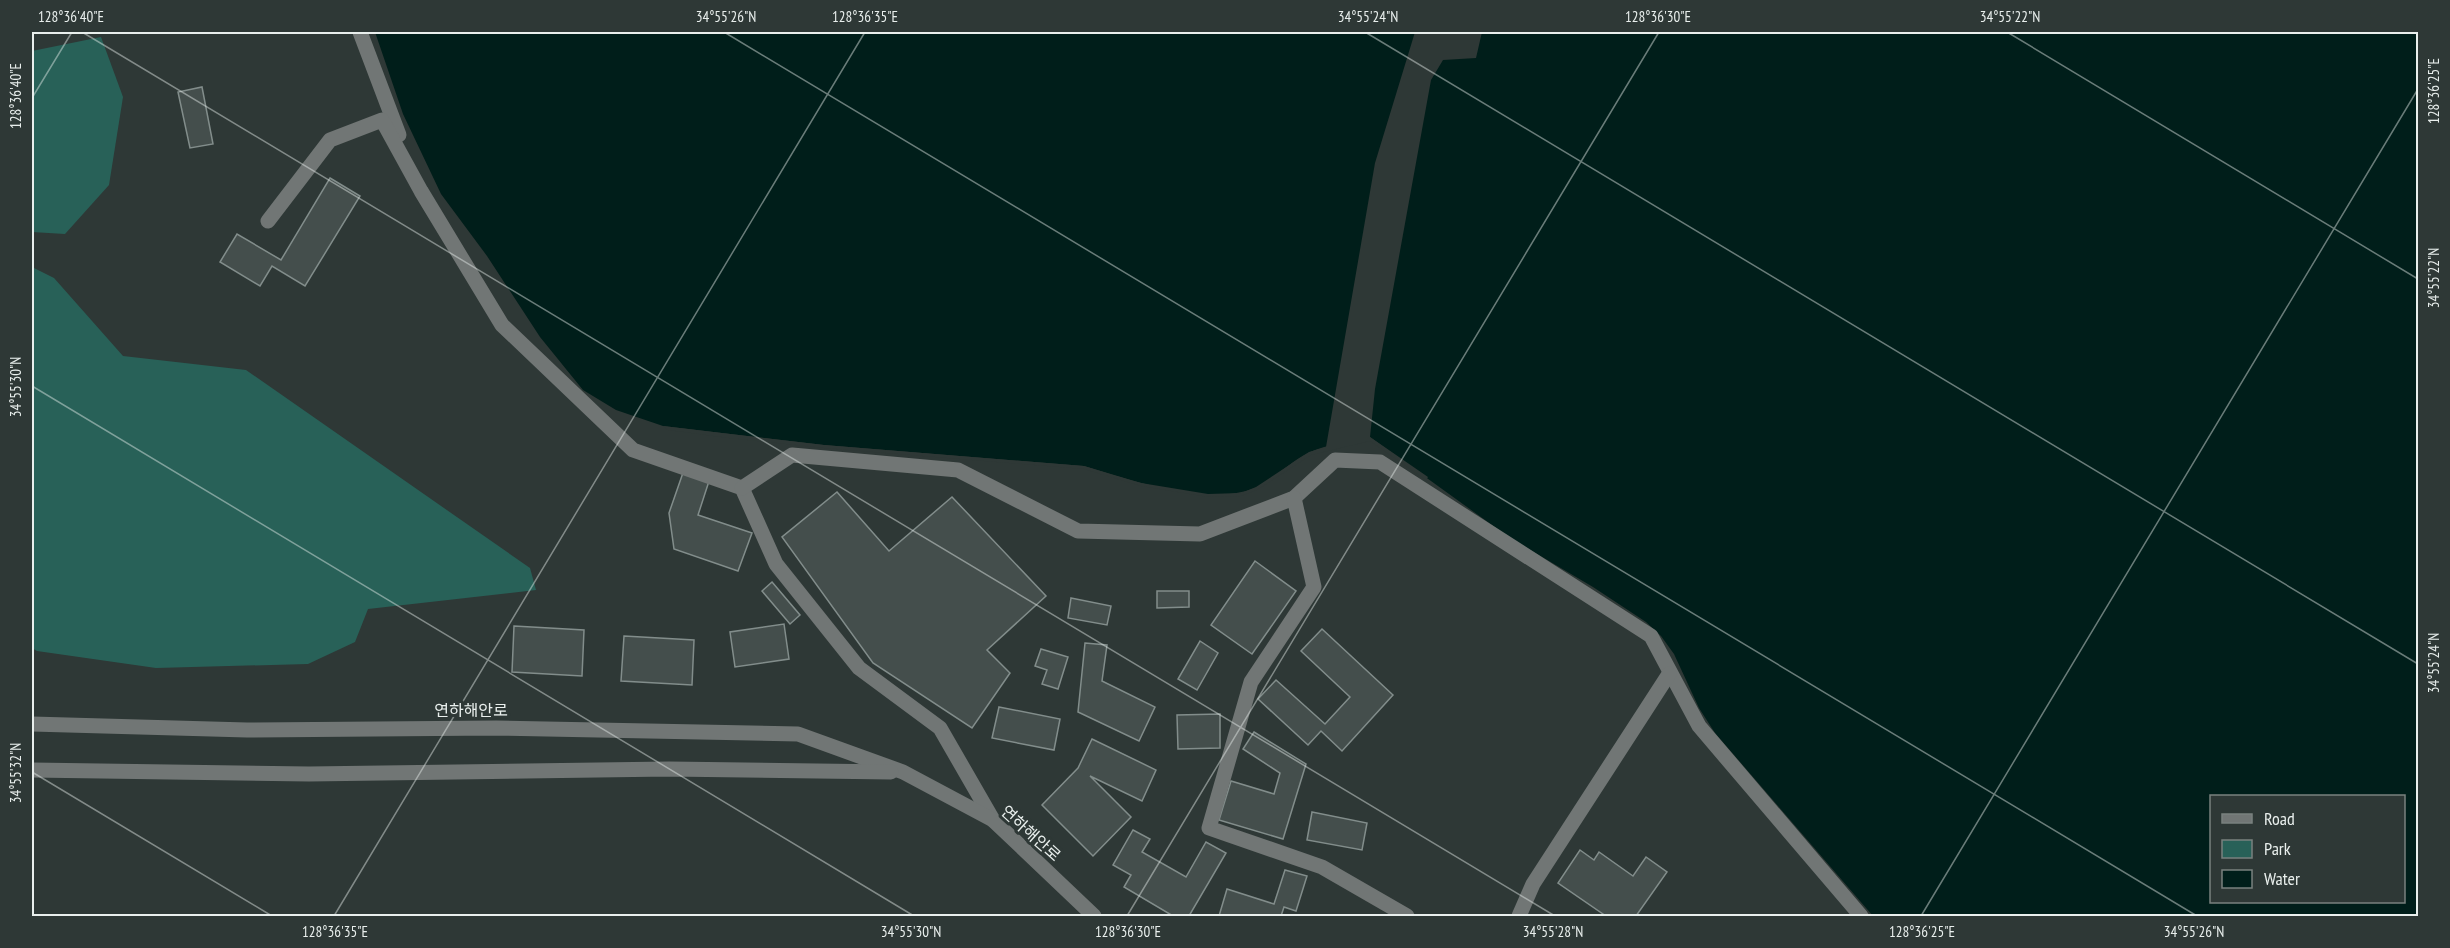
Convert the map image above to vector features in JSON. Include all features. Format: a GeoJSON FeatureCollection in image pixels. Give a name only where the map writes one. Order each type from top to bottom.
{"type":"FeatureCollection","features":[{"type":"Feature","properties":{"kind":"street"},"geometry":{"type":"LineString","coordinates":[[360,32],[421,191]]}},
{"type":"Feature","properties":{"kind":"street"},"geometry":{"type":"LineString","coordinates":[[268,221],[330,140],[382,120],[421,191],[502,325],[633,450],[742,488],[776,564],[859,668],[940,728],[993,820]]}},
{"type":"Feature","properties":{"kind":"street"},"geometry":{"type":"LineString","coordinates":[[742,488],[792,455],[946,469],[958,471],[1078,531],[1200,534],[1294,498],[1335,460],[1380,462],[1651,636],[1669,674],[1699,726],[1861,916]]}},
{"type":"Feature","properties":{"kind":"street"},"geometry":{"type":"LineString","coordinates":[[1294,498],[1314,587],[1251,682],[1209,828],[1322,867],[1407,916]]}},
{"type":"Feature","properties":{"kind":"street"},"geometry":{"type":"LineString","coordinates":[[1520,916],[1533,884],[1669,674]]}},
{"type":"Feature","properties":{"kind":"street","name":"연하해안로"},"geometry":{"type":"LineString","coordinates":[[32,724],[247,730],[496,728],[798,734],[903,772],[993,820],[1094,916]]}},
{"type":"Feature","properties":{"kind":"street","name":"연하해안로"},"geometry":{"type":"LineString","coordinates":[[32,770],[309,774],[669,769],[903,772]]}},
{"type":"Feature","properties":{"kind":"green space"},"geometry":{"type":"Polygon","coordinates":[[[101,37],[123,97],[109,185],[65,234],[32,232],[32,51],[101,37]]]}},
{"type":"Feature","properties":{"kind":"green space"},"geometry":{"type":"Polygon","coordinates":[[[32,267],[54,278],[123,356],[246,370],[530,568],[536,590],[368,609],[355,642],[308,664],[156,668],[37,651],[32,648],[32,267]]]}},
{"type":"Feature","properties":{"kind":"water"},"geometry":{"type":"Polygon","coordinates":[[[375,32],[2418,32],[2418,916],[1873,916],[1715,733],[1699,708],[1674,654],[1661,636],[1646,622],[1593,587],[1510,538],[1370,437],[1331,445],[1308,453],[1255,488],[1215,495],[1146,484],[1084,466],[824,445],[663,426],[616,410],[583,390],[540,337],[487,256],[441,194],[403,114],[375,32]]]}},
{"type":"Feature","properties":{"kind":"pier"},"geometry":{"type":"Polygon","coordinates":[[[1415,32],[1482,32],[1476,58],[1443,60],[1431,80],[1375,389],[1370,437],[1428,477],[1426,480],[1370,441],[1311,455],[1257,490],[1241,496],[1208,497],[1141,486],[1084,469],[824,448],[668,430],[663,426],[824,445],[1084,466],[1141,483],[1208,494],[1241,493],[1256,487],[1309,452],[1326,447],[1375,163],[1415,32]]]}},
{"type":"Feature","properties":{"kind":"building"},"geometry":{"type":"Polygon","coordinates":[[[202,87],[213,144],[190,148],[178,92],[202,87]]]}},
{"type":"Feature","properties":{"kind":"building"},"geometry":{"type":"Polygon","coordinates":[[[330,178],[360,196],[305,286],[272,266],[260,286],[220,262],[237,234],[281,260],[330,178]]]}},
{"type":"Feature","properties":{"kind":"building"},"geometry":{"type":"Polygon","coordinates":[[[685,467],[711,475],[698,515],[752,533],[738,571],[674,549],[669,513],[685,467]]]}},
{"type":"Feature","properties":{"kind":"building"},"geometry":{"type":"Polygon","coordinates":[[[837,492],[889,551],[952,497],[1046,596],[987,650],[1010,673],[972,728],[873,663],[782,537],[837,492]]]}},
{"type":"Feature","properties":{"kind":"building"},"geometry":{"type":"Polygon","coordinates":[[[1255,561],[1296,591],[1252,654],[1211,625],[1255,561]]]}},
{"type":"Feature","properties":{"kind":"building"},"geometry":{"type":"Polygon","coordinates":[[[772,582],[800,615],[790,624],[762,591],[772,582]]]}},
{"type":"Feature","properties":{"kind":"building"},"geometry":{"type":"Polygon","coordinates":[[[1157,591],[1189,591],[1189,607],[1157,608],[1157,591]]]}},
{"type":"Feature","properties":{"kind":"building"},"geometry":{"type":"Polygon","coordinates":[[[1071,598],[1111,606],[1107,625],[1068,618],[1071,598]]]}},
{"type":"Feature","properties":{"kind":"building"},"geometry":{"type":"Polygon","coordinates":[[[784,624],[789,659],[735,667],[730,632],[784,624]]]}},
{"type":"Feature","properties":{"kind":"building"},"geometry":{"type":"Polygon","coordinates":[[[514,626],[584,630],[582,676],[512,672],[514,626]]]}},
{"type":"Feature","properties":{"kind":"building"},"geometry":{"type":"Polygon","coordinates":[[[1322,629],[1393,695],[1342,751],[1321,731],[1308,745],[1258,699],[1276,680],[1325,724],[1350,697],[1301,651],[1322,629]]]}},
{"type":"Feature","properties":{"kind":"building"},"geometry":{"type":"Polygon","coordinates":[[[624,636],[694,640],[692,685],[621,681],[624,636]]]}},
{"type":"Feature","properties":{"kind":"building"},"geometry":{"type":"Polygon","coordinates":[[[1200,641],[1218,653],[1197,690],[1178,679],[1200,641]]]}},
{"type":"Feature","properties":{"kind":"building"},"geometry":{"type":"Polygon","coordinates":[[[1085,643],[1107,645],[1102,681],[1155,707],[1139,741],[1078,712],[1085,643]]]}},
{"type":"Feature","properties":{"kind":"building"},"geometry":{"type":"Polygon","coordinates":[[[1041,649],[1068,657],[1058,689],[1042,684],[1047,670],[1035,666],[1041,649]]]}},
{"type":"Feature","properties":{"kind":"building"},"geometry":{"type":"Polygon","coordinates":[[[999,707],[1060,719],[1054,750],[992,738],[999,707]]]}},
{"type":"Feature","properties":{"kind":"building"},"geometry":{"type":"Polygon","coordinates":[[[1220,714],[1220,748],[1178,749],[1177,715],[1220,714]]]}},
{"type":"Feature","properties":{"kind":"building"},"geometry":{"type":"Polygon","coordinates":[[[1254,732],[1306,764],[1283,839],[1219,820],[1231,781],[1274,794],[1280,773],[1243,749],[1254,732]]]}},
{"type":"Feature","properties":{"kind":"building"},"geometry":{"type":"Polygon","coordinates":[[[1092,739],[1156,770],[1142,801],[1090,776],[1131,817],[1093,856],[1042,805],[1078,768],[1092,739]]]}},
{"type":"Feature","properties":{"kind":"building"},"geometry":{"type":"Polygon","coordinates":[[[1312,812],[1367,823],[1362,850],[1307,840],[1312,812]]]}},
{"type":"Feature","properties":{"kind":"building"},"geometry":{"type":"Polygon","coordinates":[[[1133,830],[1150,839],[1142,852],[1186,877],[1206,842],[1226,853],[1189,916],[1173,916],[1124,887],[1131,875],[1113,865],[1133,830]]]}},
{"type":"Feature","properties":{"kind":"building"},"geometry":{"type":"Polygon","coordinates":[[[1580,850],[1594,860],[1599,852],[1633,876],[1646,857],[1667,872],[1636,916],[1606,916],[1558,883],[1580,850]]]}},
{"type":"Feature","properties":{"kind":"building"},"geometry":{"type":"Polygon","coordinates":[[[1285,870],[1307,876],[1296,911],[1284,907],[1281,916],[1219,916],[1227,889],[1274,904],[1285,870]]]}}]}
